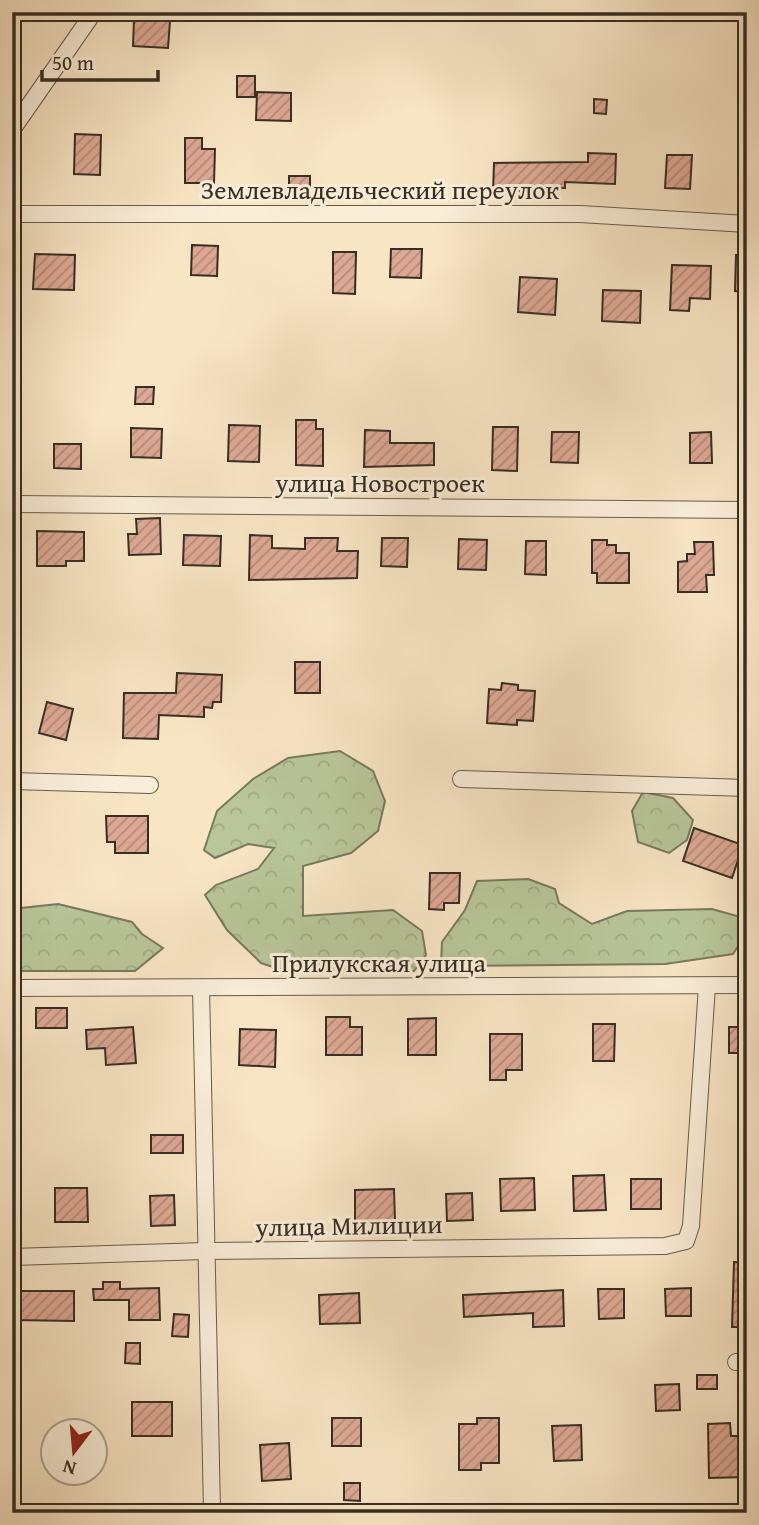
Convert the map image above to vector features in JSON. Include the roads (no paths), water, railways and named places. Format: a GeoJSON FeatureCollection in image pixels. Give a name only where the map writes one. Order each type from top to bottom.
{"type":"FeatureCollection","features":[{"type":"Feature","properties":{"kind":"street"},"geometry":{"type":"LineString","coordinates":[[12,130],[94,12]]}},
{"type":"Feature","properties":{"kind":"street","name":"Землевладельческий переулок"},"geometry":{"type":"LineString","coordinates":[[12,214],[580,214],[747,224]]}},
{"type":"Feature","properties":{"kind":"street","name":"улица Новостроек"},"geometry":{"type":"LineString","coordinates":[[12,504],[747,510]]}},
{"type":"Feature","properties":{"kind":"street"},"geometry":{"type":"LineString","coordinates":[[461,779],[747,788]]}},
{"type":"Feature","properties":{"kind":"street"},"geometry":{"type":"LineString","coordinates":[[12,781],[150,785]]}},
{"type":"Feature","properties":{"kind":"street","name":"Прилукская улица"},"geometry":{"type":"LineString","coordinates":[[12,988],[747,985]]}},
{"type":"Feature","properties":{"kind":"street","name":"улица Милиции"},"geometry":{"type":"LineString","coordinates":[[12,1257],[207,1251],[665,1246],[686,1241],[691,1227],[707,986]]}},
{"type":"Feature","properties":{"kind":"street"},"geometry":{"type":"LineString","coordinates":[[201,988],[212,1511]]}},
{"type":"Feature","properties":{"kind":"street"},"geometry":{"type":"LineString","coordinates":[[158,1513],[281,1513]]}}]}
